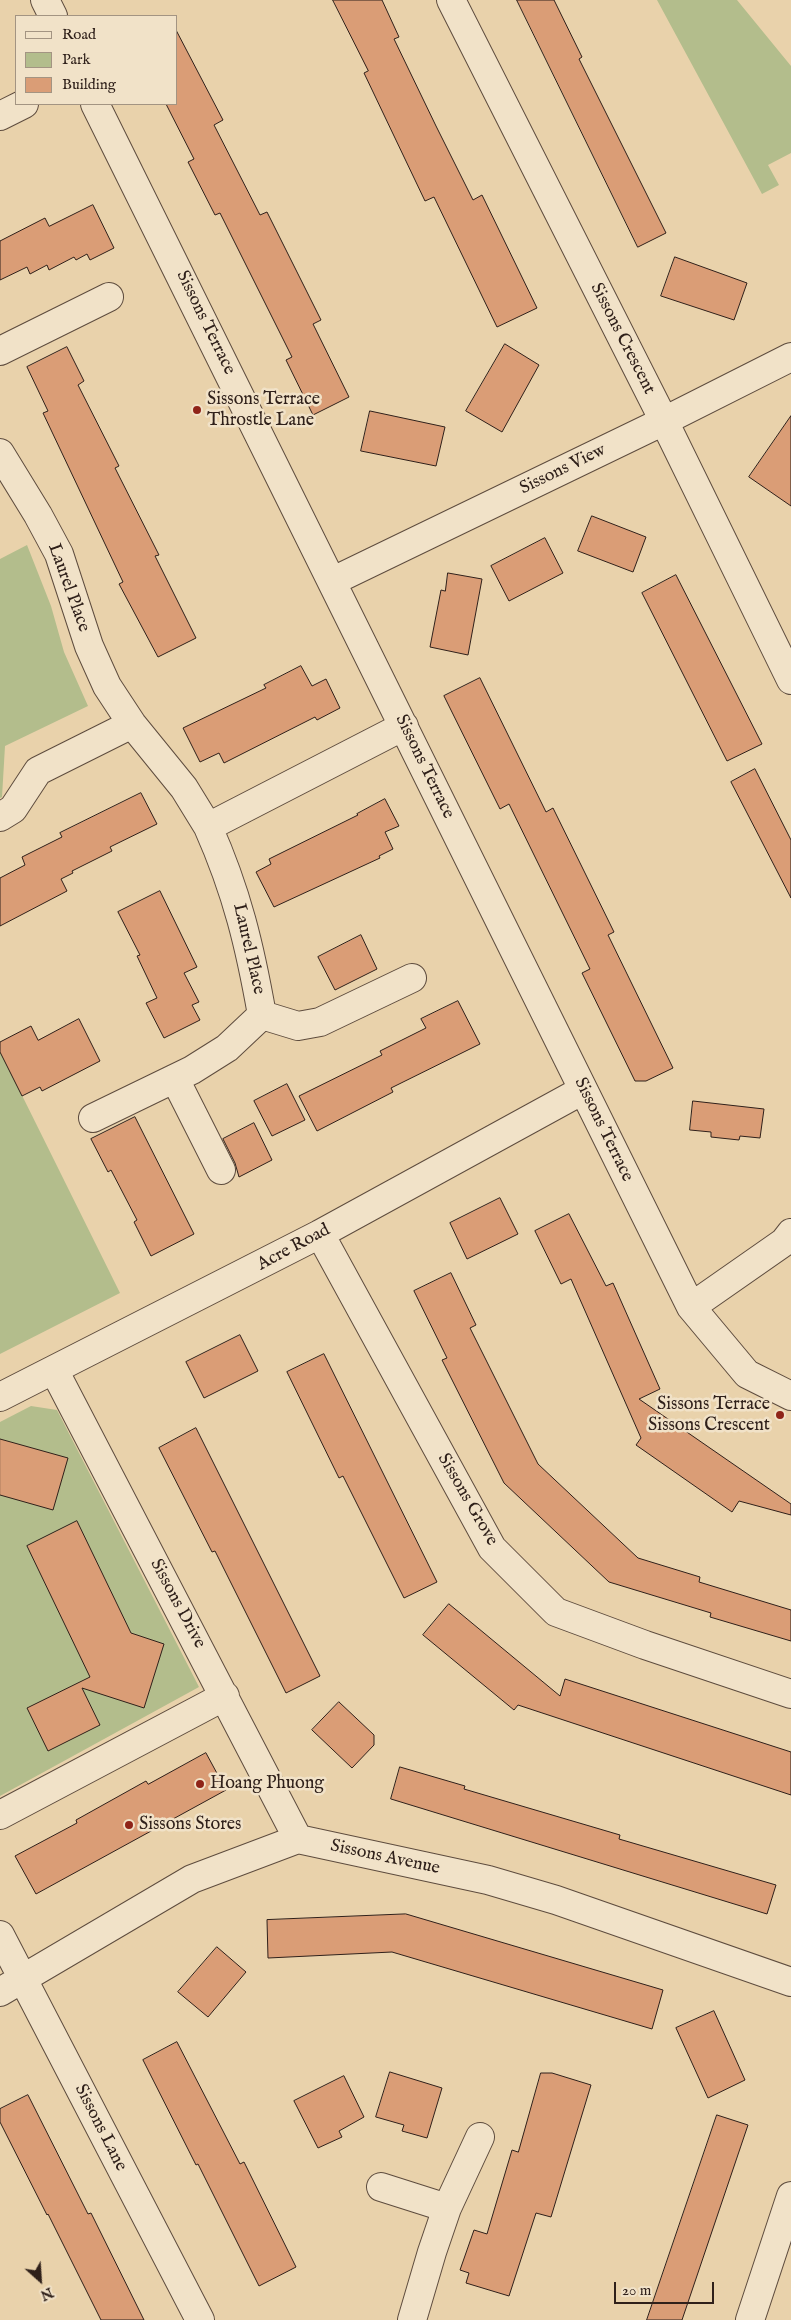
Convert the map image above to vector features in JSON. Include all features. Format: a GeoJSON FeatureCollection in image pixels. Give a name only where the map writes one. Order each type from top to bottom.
{"type":"FeatureCollection","features":[{"type":"Feature","properties":{"kind":"street"},"geometry":{"type":"LineString","coordinates":[[45,0],[52,15]]}},
{"type":"Feature","properties":{"kind":"street","name":"Sissons Crescent"},"geometry":{"type":"LineString","coordinates":[[451,0],[664,421],[791,680]]}},
{"type":"Feature","properties":{"kind":"street"},"geometry":{"type":"LineString","coordinates":[[0,116],[22,105]]}},
{"type":"Feature","properties":{"kind":"street","name":"Sissons Terrace"},"geometry":{"type":"LineString","coordinates":[[96,105],[691,1307],[747,1374],[791,1396]]}},
{"type":"Feature","properties":{"kind":"street"},"geometry":{"type":"LineString","coordinates":[[0,351],[109,297]]}},
{"type":"Feature","properties":{"kind":"street","name":"Sissons View"},"geometry":{"type":"LineString","coordinates":[[333,581],[664,421],[791,357]]}},
{"type":"Feature","properties":{"kind":"street","name":"Laurel Place"},"geometry":{"type":"LineString","coordinates":[[0,453],[38,515],[59,554],[88,646],[107,686],[132,724],[184,788],[208,827],[225,866],[243,918],[262,1016]]}},
{"type":"Feature","properties":{"kind":"street"},"geometry":{"type":"LineString","coordinates":[[0,817],[13,809],[38,771],[132,724]]}},
{"type":"Feature","properties":{"kind":"street"},"geometry":{"type":"LineString","coordinates":[[208,827],[404,726]]}},
{"type":"Feature","properties":{"kind":"street","name":"Laurel Place"},"geometry":{"type":"LineString","coordinates":[[262,1016],[298,1026],[320,1022],[412,978]]}},
{"type":"Feature","properties":{"kind":"street","name":"Laurel Place"},"geometry":{"type":"LineString","coordinates":[[93,1118],[192,1070],[227,1048],[262,1016]]}},
{"type":"Feature","properties":{"kind":"street"},"geometry":{"type":"LineString","coordinates":[[175,1078],[221,1170]]}},
{"type":"Feature","properties":{"kind":"street","name":"Acre Road"},"geometry":{"type":"LineString","coordinates":[[0,1396],[320,1234],[583,1090]]}},
{"type":"Feature","properties":{"kind":"street"},"geometry":{"type":"LineString","coordinates":[[691,1307],[784,1242],[791,1233]]}},
{"type":"Feature","properties":{"kind":"street","name":"Sissons Grove"},"geometry":{"type":"LineString","coordinates":[[320,1234],[492,1548],[556,1612],[645,1645],[791,1694]]}},
{"type":"Feature","properties":{"kind":"street","name":"Sissons Drive"},"geometry":{"type":"LineString","coordinates":[[54,1370],[298,1839]]}},
{"type":"Feature","properties":{"kind":"street"},"geometry":{"type":"LineString","coordinates":[[0,1815],[225,1696]]}},
{"type":"Feature","properties":{"kind":"street"},"geometry":{"type":"LineString","coordinates":[[11,1986],[192,1879],[298,1839]]}},
{"type":"Feature","properties":{"kind":"street","name":"Sissons Avenue"},"geometry":{"type":"LineString","coordinates":[[298,1839],[488,1880],[556,1900],[791,1982]]}},
{"type":"Feature","properties":{"kind":"street","name":"Sissons Lane"},"geometry":{"type":"LineString","coordinates":[[0,1935],[11,1986],[200,2320]]}},
{"type":"Feature","properties":{"kind":"street"},"geometry":{"type":"LineString","coordinates":[[412,2320],[447,2208],[480,2137]]}},
{"type":"Feature","properties":{"kind":"street"},"geometry":{"type":"LineString","coordinates":[[381,2187],[447,2208]]}},
{"type":"Feature","properties":{"kind":"street"},"geometry":{"type":"LineString","coordinates":[[750,2320],[791,2196]]}},
{"type":"Feature","properties":{"kind":"green space"},"geometry":{"type":"Polygon","coordinates":[[[657,0],[737,0],[791,66],[791,153],[768,165],[779,185],[762,194],[657,0]]]}},
{"type":"Feature","properties":{"kind":"green space"},"geometry":{"type":"Polygon","coordinates":[[[27,545],[51,606],[64,652],[88,706],[5,746],[2,797],[0,798],[0,559],[27,545]]]}},
{"type":"Feature","properties":{"kind":"green space"},"geometry":{"type":"Polygon","coordinates":[[[0,1051],[120,1293],[0,1354],[0,1051]]]}},
{"type":"Feature","properties":{"kind":"green space"},"geometry":{"type":"Polygon","coordinates":[[[31,1406],[57,1410],[199,1687],[0,1796],[0,1422],[31,1406]]]}},
{"type":"Feature","properties":{"kind":"building"},"geometry":{"type":"Polygon","coordinates":[[[333,0],[382,0],[399,37],[394,39],[473,200],[482,195],[537,308],[497,327],[434,197],[425,201],[364,73],[368,71],[333,0]]]}},
{"type":"Feature","properties":{"kind":"building"},"geometry":{"type":"Polygon","coordinates":[[[517,0],[554,0],[582,57],[579,59],[666,233],[638,247],[517,0]]]}},
{"type":"Feature","properties":{"kind":"building"},"geometry":{"type":"Polygon","coordinates":[[[178,34],[223,120],[214,125],[260,215],[267,212],[321,320],[313,324],[349,397],[313,415],[286,360],[292,357],[220,213],[215,215],[188,162],[194,159],[167,105],[178,105],[178,34]]]}},
{"type":"Feature","properties":{"kind":"building"},"geometry":{"type":"Polygon","coordinates":[[[93,205],[114,248],[90,260],[87,254],[76,260],[74,257],[49,270],[47,265],[30,274],[27,267],[0,280],[0,241],[45,218],[49,226],[93,205]]]}},
{"type":"Feature","properties":{"kind":"building"},"geometry":{"type":"Polygon","coordinates":[[[675,257],[747,283],[734,320],[661,296],[675,257]]]}},
{"type":"Feature","properties":{"kind":"building"},"geometry":{"type":"Polygon","coordinates":[[[505,344],[539,365],[502,432],[466,411],[505,344]]]}},
{"type":"Feature","properties":{"kind":"building"},"geometry":{"type":"Polygon","coordinates":[[[67,347],[84,381],[78,385],[119,466],[115,468],[159,555],[155,556],[196,638],[158,657],[119,584],[123,582],[43,413],[48,411],[27,367],[67,347]]]}},
{"type":"Feature","properties":{"kind":"building"},"geometry":{"type":"Polygon","coordinates":[[[370,411],[445,427],[436,466],[361,451],[370,411]]]}},
{"type":"Feature","properties":{"kind":"building"},"geometry":{"type":"Polygon","coordinates":[[[791,416],[791,506],[749,477],[791,416]]]}},
{"type":"Feature","properties":{"kind":"building"},"geometry":{"type":"Polygon","coordinates":[[[592,516],[646,537],[633,572],[578,551],[592,516]]]}},
{"type":"Feature","properties":{"kind":"building"},"geometry":{"type":"Polygon","coordinates":[[[545,538],[563,573],[509,601],[491,566],[545,538]]]}},
{"type":"Feature","properties":{"kind":"building"},"geometry":{"type":"Polygon","coordinates":[[[448,573],[482,579],[468,655],[430,647],[441,590],[445,591],[448,573]]]}},
{"type":"Feature","properties":{"kind":"building"},"geometry":{"type":"Polygon","coordinates":[[[676,575],[762,744],[727,761],[642,593],[676,575]]]}},
{"type":"Feature","properties":{"kind":"building"},"geometry":{"type":"Polygon","coordinates":[[[301,666],[312,686],[326,679],[340,708],[317,720],[315,717],[224,763],[219,753],[200,762],[183,728],[266,688],[264,685],[301,666]]]}},
{"type":"Feature","properties":{"kind":"building"},"geometry":{"type":"Polygon","coordinates":[[[480,678],[546,812],[553,808],[614,932],[608,935],[673,1068],[646,1081],[635,1081],[582,973],[590,969],[509,804],[500,809],[444,696],[480,678]]]}},
{"type":"Feature","properties":{"kind":"building"},"geometry":{"type":"Polygon","coordinates":[[[755,769],[791,840],[791,898],[731,782],[755,769]]]}},
{"type":"Feature","properties":{"kind":"building"},"geometry":{"type":"Polygon","coordinates":[[[141,793],[157,824],[110,847],[112,851],[72,871],[73,873],[61,879],[67,891],[0,926],[0,878],[25,865],[22,857],[62,837],[60,833],[141,793]]]}},
{"type":"Feature","properties":{"kind":"building"},"geometry":{"type":"Polygon","coordinates":[[[385,799],[399,826],[385,832],[393,849],[379,856],[380,858],[274,907],[256,872],[271,864],[269,859],[358,815],[385,799]]]}},
{"type":"Feature","properties":{"kind":"building"},"geometry":{"type":"Polygon","coordinates":[[[160,891],[197,967],[184,973],[199,1002],[192,1005],[200,1020],[164,1038],[146,1003],[157,998],[137,956],[140,955],[118,912],[160,891]]]}},
{"type":"Feature","properties":{"kind":"building"},"geometry":{"type":"Polygon","coordinates":[[[361,935],[377,969],[335,990],[318,957],[361,935]]]}},
{"type":"Feature","properties":{"kind":"building"},"geometry":{"type":"Polygon","coordinates":[[[458,1001],[480,1044],[391,1088],[393,1092],[317,1131],[299,1096],[382,1055],[380,1051],[426,1028],[421,1019],[458,1001]]]}},
{"type":"Feature","properties":{"kind":"building"},"geometry":{"type":"Polygon","coordinates":[[[79,1019],[100,1061],[42,1091],[40,1087],[22,1096],[0,1052],[0,1042],[31,1026],[38,1040],[79,1019]]]}},
{"type":"Feature","properties":{"kind":"building"},"geometry":{"type":"Polygon","coordinates":[[[287,1084],[305,1120],[272,1136],[254,1101],[287,1084]]]}},
{"type":"Feature","properties":{"kind":"building"},"geometry":{"type":"Polygon","coordinates":[[[693,1101],[764,1109],[760,1138],[740,1136],[739,1140],[711,1137],[711,1132],[690,1130],[693,1101]]]}},
{"type":"Feature","properties":{"kind":"building"},"geometry":{"type":"Polygon","coordinates":[[[135,1117],[194,1234],[151,1256],[134,1222],[137,1220],[111,1170],[108,1172],[91,1139],[135,1117]]]}},
{"type":"Feature","properties":{"kind":"building"},"geometry":{"type":"Polygon","coordinates":[[[254,1123],[272,1160],[239,1177],[235,1163],[223,1139],[254,1123]]]}},
{"type":"Feature","properties":{"kind":"building"},"geometry":{"type":"Polygon","coordinates":[[[500,1198],[518,1234],[467,1259],[450,1223],[500,1198]]]}},
{"type":"Feature","properties":{"kind":"building"},"geometry":{"type":"Polygon","coordinates":[[[569,1214],[606,1286],[613,1283],[660,1389],[639,1399],[791,1504],[791,1515],[739,1501],[732,1512],[636,1445],[641,1438],[571,1279],[561,1284],[535,1231],[569,1214]]]}},
{"type":"Feature","properties":{"kind":"building"},"geometry":{"type":"Polygon","coordinates":[[[451,1273],[476,1325],[470,1328],[538,1464],[638,1558],[700,1577],[699,1582],[791,1610],[791,1641],[710,1617],[711,1613],[609,1582],[504,1483],[442,1360],[447,1358],[414,1291],[451,1273]]]}},
{"type":"Feature","properties":{"kind":"building"},"geometry":{"type":"Polygon","coordinates":[[[240,1335],[258,1371],[204,1398],[186,1362],[240,1335]]]}},
{"type":"Feature","properties":{"kind":"building"},"geometry":{"type":"Polygon","coordinates":[[[324,1354],[437,1582],[404,1598],[343,1476],[339,1478],[287,1372],[324,1354]]]}},
{"type":"Feature","properties":{"kind":"building"},"geometry":{"type":"Polygon","coordinates":[[[196,1428],[320,1676],[286,1693],[215,1551],[212,1552],[159,1448],[196,1428]]]}},
{"type":"Feature","properties":{"kind":"building"},"geometry":{"type":"Polygon","coordinates":[[[0,1439],[68,1458],[53,1510],[0,1495],[0,1439]]]}},
{"type":"Feature","properties":{"kind":"building"},"geometry":{"type":"Polygon","coordinates":[[[77,1521],[131,1633],[164,1644],[144,1708],[82,1688],[100,1725],[48,1751],[27,1708],[90,1677],[27,1546],[77,1521]]]}},
{"type":"Feature","properties":{"kind":"building"},"geometry":{"type":"Polygon","coordinates":[[[449,1604],[560,1696],[565,1679],[791,1752],[791,1795],[518,1705],[514,1710],[423,1635],[449,1604]]]}},
{"type":"Feature","properties":{"kind":"building"},"geometry":{"type":"Polygon","coordinates":[[[339,1702],[374,1735],[374,1745],[352,1768],[312,1730],[339,1702]]]}},
{"type":"Feature","properties":{"kind":"building"},"geometry":{"type":"Polygon","coordinates":[[[206,1753],[226,1790],[36,1894],[15,1856],[77,1823],[76,1820],[146,1781],[148,1784],[206,1753]]]}},
{"type":"Feature","properties":{"kind":"building"},"geometry":{"type":"Polygon","coordinates":[[[400,1767],[465,1786],[464,1789],[620,1835],[619,1839],[776,1885],[767,1914],[391,1799],[400,1767]]]}},
{"type":"Feature","properties":{"kind":"building"},"geometry":{"type":"Polygon","coordinates":[[[406,1914],[663,1990],[652,2029],[392,1952],[268,1958],[267,1920],[406,1914]]]}},
{"type":"Feature","properties":{"kind":"building"},"geometry":{"type":"Polygon","coordinates":[[[217,1947],[246,1972],[208,2017],[178,1992],[217,1947]]]}},
{"type":"Feature","properties":{"kind":"building"},"geometry":{"type":"Polygon","coordinates":[[[714,2011],[745,2080],[708,2098],[676,2028],[714,2011]]]}},
{"type":"Feature","properties":{"kind":"building"},"geometry":{"type":"Polygon","coordinates":[[[177,2042],[240,2164],[244,2162],[296,2267],[259,2286],[143,2060],[177,2042]]]}},
{"type":"Feature","properties":{"kind":"building"},"geometry":{"type":"Polygon","coordinates":[[[390,2072],[442,2088],[427,2138],[402,2131],[404,2125],[376,2117],[390,2072]]]}},
{"type":"Feature","properties":{"kind":"building"},"geometry":{"type":"Polygon","coordinates":[[[541,2073],[552,2073],[591,2085],[551,2217],[536,2213],[509,2296],[466,2283],[469,2273],[460,2270],[474,2230],[487,2234],[512,2150],[518,2152],[541,2073]]]}},
{"type":"Feature","properties":{"kind":"building"},"geometry":{"type":"Polygon","coordinates":[[[344,2076],[364,2117],[339,2131],[342,2137],[318,2148],[294,2101],[344,2076]]]}},
{"type":"Feature","properties":{"kind":"building"},"geometry":{"type":"Polygon","coordinates":[[[28,2095],[88,2214],[91,2213],[144,2320],[101,2320],[0,2122],[0,2109],[28,2095]]]}},
{"type":"Feature","properties":{"kind":"building"},"geometry":{"type":"Polygon","coordinates":[[[717,2115],[748,2125],[682,2320],[647,2320],[717,2115]]]}},
{"type":"Feature","properties":{"kind":"place","name":"Sissons Terrace Throstle Lane"},"geometry":{"type":"Point","coordinates":[197,410]}},
{"type":"Feature","properties":{"kind":"place","name":"Sissons Terrace Sissons Crescent"},"geometry":{"type":"Point","coordinates":[780,1415]}},
{"type":"Feature","properties":{"kind":"place","name":"Hoang Phuong"},"geometry":{"type":"Point","coordinates":[200,1784]}},
{"type":"Feature","properties":{"kind":"place","name":"Sissons Stores"},"geometry":{"type":"Point","coordinates":[129,1825]}}]}
